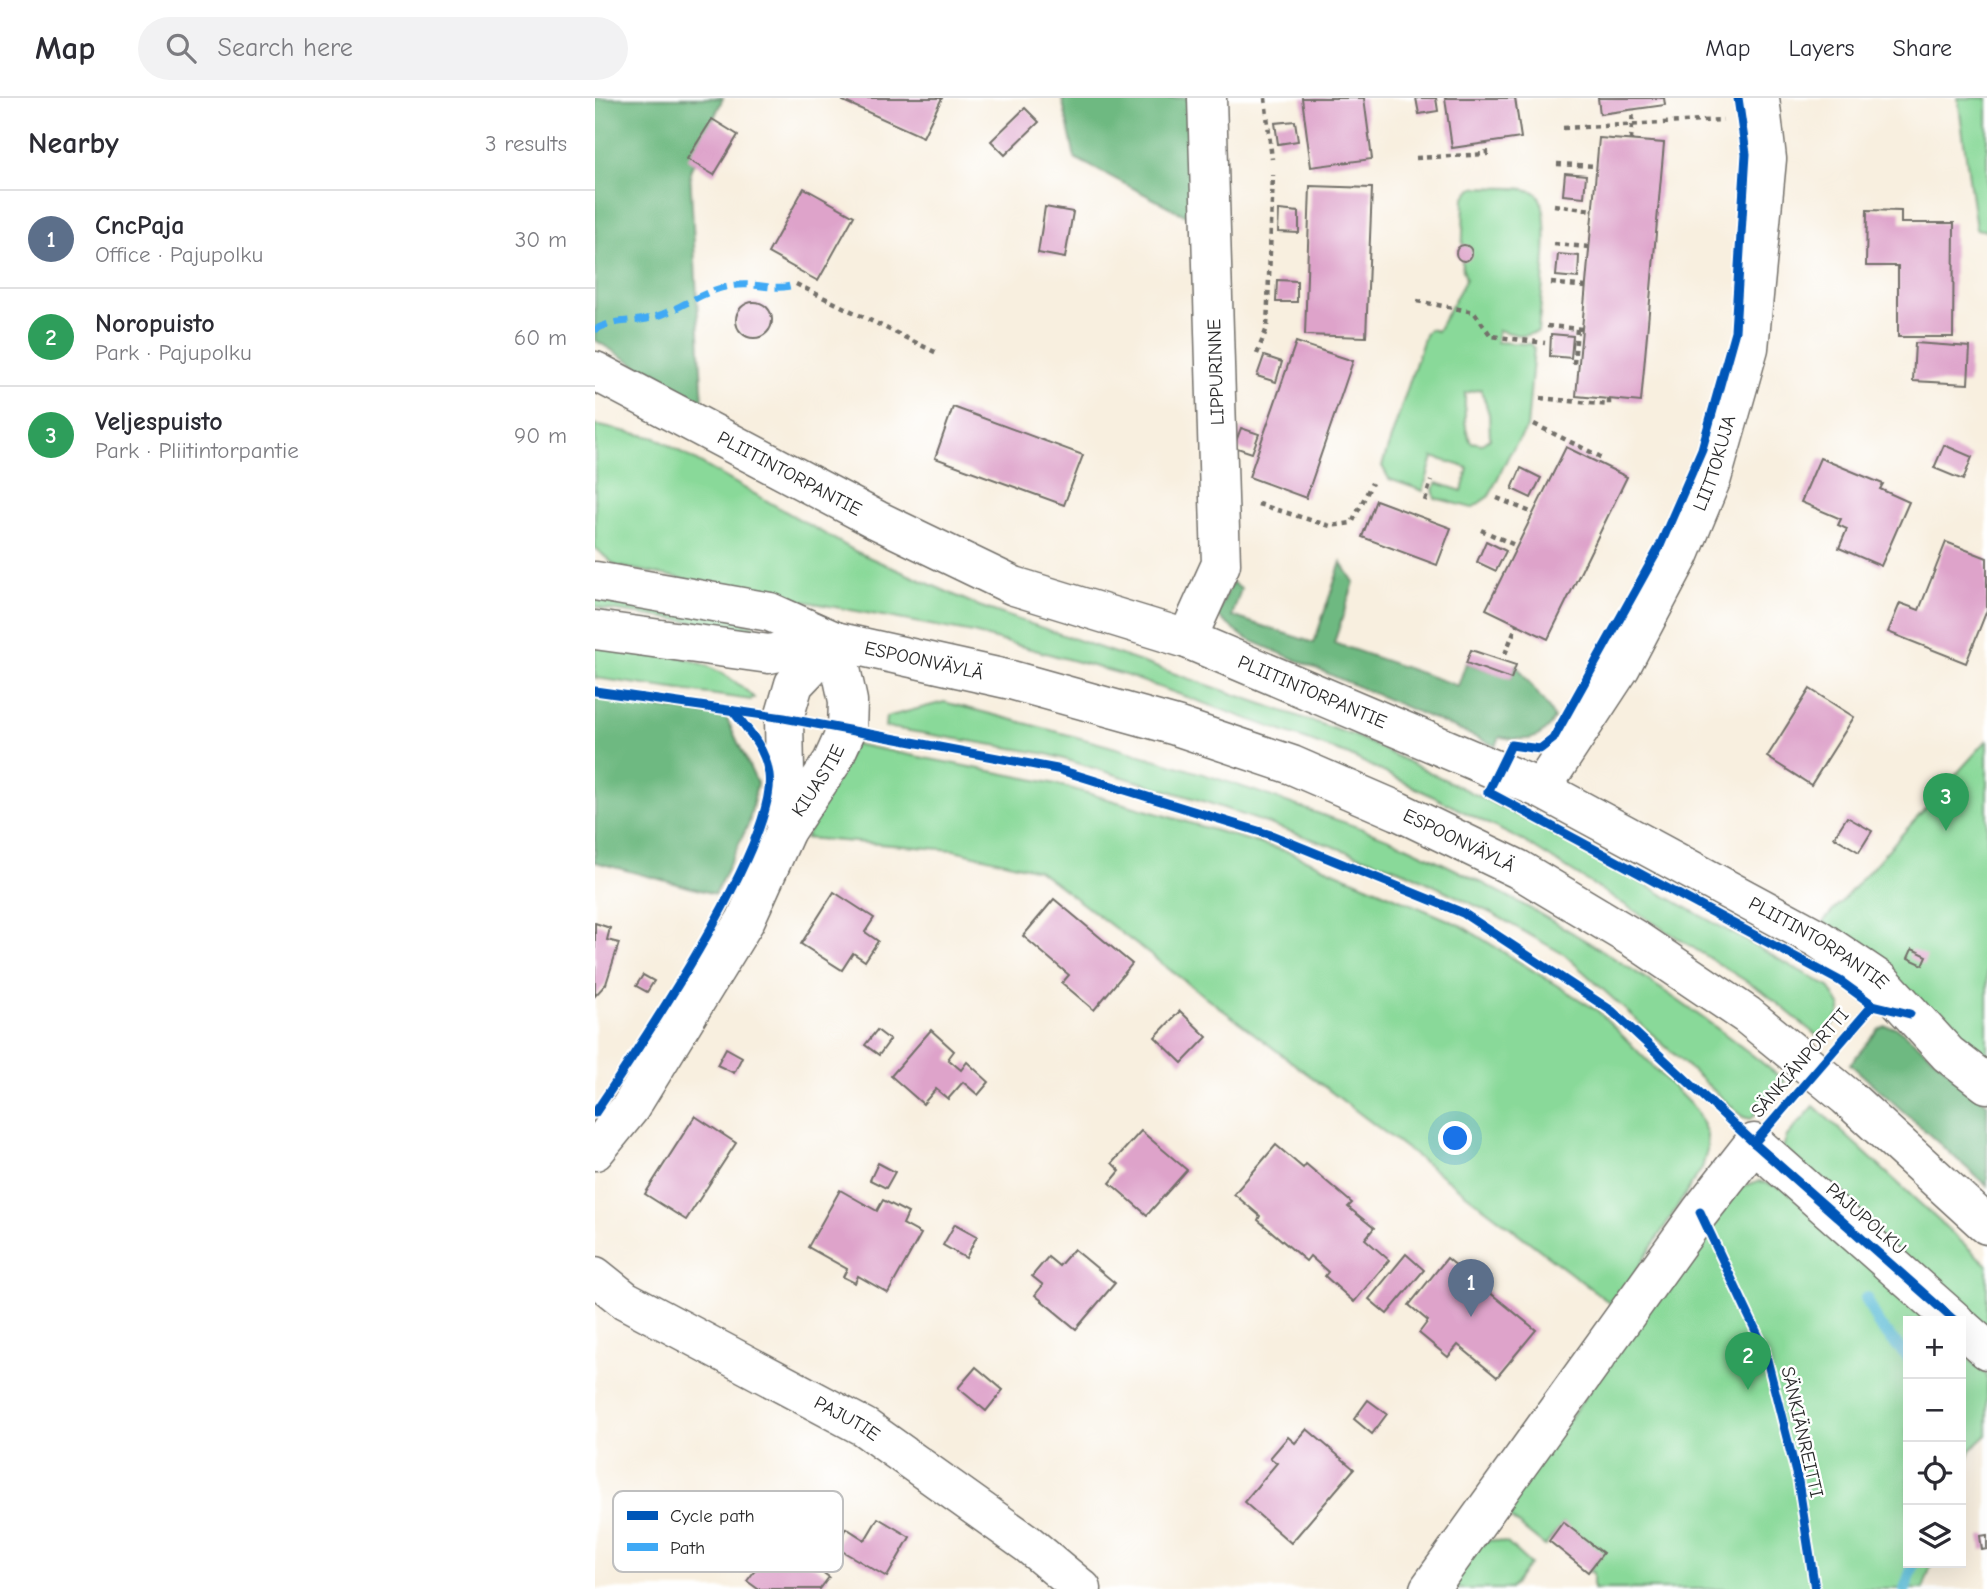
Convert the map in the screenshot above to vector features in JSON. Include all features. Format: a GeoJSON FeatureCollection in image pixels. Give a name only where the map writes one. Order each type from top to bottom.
{"type":"FeatureCollection","features":[{"type":"Feature","properties":{"kind":"street","name":"LIPPURINNE"},"geometry":{"type":"LineString","coordinates":[[1187,639],[1220,564],[1207,98]]}},
{"type":"Feature","properties":{"kind":"street","name":"LIITTOKUJA"},"geometry":{"type":"LineString","coordinates":[[1541,789],[1621,667],[1680,555],[1712,478],[1749,348],[1767,159],[1759,98]]}},
{"type":"Feature","properties":{"kind":"street","name":"PLIITINTORPANTIE"},"geometry":{"type":"LineString","coordinates":[[595,371],[877,520],[1014,586],[1187,639],[1541,789],[1817,938],[1881,981],[1948,1054],[1987,1084]]}},
{"type":"Feature","properties":{"kind":"street","name":"ESPOONVÄYLÄ"},"geometry":{"type":"LineString","coordinates":[[595,581],[770,612],[835,641],[1011,680],[1176,726],[1292,765],[1518,869],[1633,938],[1747,1015],[1847,1097],[1987,1225]]}},
{"type":"Feature","properties":{"kind":"street","name":"ESPOONVÄYLÄ"},"geometry":{"type":"LineString","coordinates":[[595,630],[769,654],[835,641]]}},
{"type":"Feature","properties":{"kind":"street","name":"KIUASTIE"},"geometry":{"type":"LineString","coordinates":[[786,830],[784,718],[794,684],[835,641]]}},
{"type":"Feature","properties":{"kind":"street","name":"KIUASTIE"},"geometry":{"type":"LineString","coordinates":[[595,1151],[630,1108],[745,921],[786,830],[832,762],[847,729],[848,701],[835,641]]}},
{"type":"Feature","properties":{"kind":"street","name":"PAJUPOLKU"},"geometry":{"type":"LineString","coordinates":[[1429,1589],[1700,1212],[1754,1143],[1949,1316]]}},
{"type":"Feature","properties":{"kind":"street","name":"PAJUTIE"},"geometry":{"type":"LineString","coordinates":[[595,1276],[625,1300],[864,1427],[1028,1544],[1081,1589]]}},
{"type":"Feature","properties":{"kind":"street"},"geometry":{"type":"LineString","coordinates":[[1966,1331],[1987,1350]]}},
{"type":"Feature","properties":{"kind":"path"},"geometry":{"type":"LineString","coordinates":[[1265,98],[1272,159]]}},
{"type":"Feature","properties":{"kind":"path"},"geometry":{"type":"LineString","coordinates":[[1632,140],[1633,109]]}},
{"type":"Feature","properties":{"kind":"path"},"geometry":{"type":"LineString","coordinates":[[1563,128],[1727,120]]}},
{"type":"Feature","properties":{"kind":"path"},"geometry":{"type":"LineString","coordinates":[[1416,159],[1487,154],[1486,144]]}},
{"type":"Feature","properties":{"kind":"path"},"geometry":{"type":"LineString","coordinates":[[1557,164],[1596,166]]}},
{"type":"Feature","properties":{"kind":"path"},"geometry":{"type":"LineString","coordinates":[[1252,365],[1267,328],[1273,175]]}},
{"type":"Feature","properties":{"kind":"path"},"geometry":{"type":"LineString","coordinates":[[1554,205],[1592,210]]}},
{"type":"Feature","properties":{"kind":"path"},"geometry":{"type":"LineString","coordinates":[[1554,244],[1589,247]]}},
{"type":"Feature","properties":{"kind":"path"},"geometry":{"type":"LineString","coordinates":[[1551,283],[1586,287]]}},
{"type":"Feature","properties":{"kind":"path"},"geometry":{"type":"LineString","coordinates":[[796,284],[937,353]]}},
{"type":"Feature","properties":{"kind":"path"},"geometry":{"type":"LineString","coordinates":[[1417,301],[1473,312],[1490,336],[1545,342]]}},
{"type":"Feature","properties":{"kind":"path"},"geometry":{"type":"LineString","coordinates":[[1547,326],[1580,329],[1574,364],[1579,364]]}},
{"type":"Feature","properties":{"kind":"path"},"geometry":{"type":"LineString","coordinates":[[1540,398],[1609,405],[1609,399]]}},
{"type":"Feature","properties":{"kind":"path"},"geometry":{"type":"LineString","coordinates":[[1534,424],[1599,456],[1596,462]]}},
{"type":"Feature","properties":{"kind":"path"},"geometry":{"type":"LineString","coordinates":[[1425,501],[1431,481]]}},
{"type":"Feature","properties":{"kind":"path"},"geometry":{"type":"LineString","coordinates":[[1220,492],[1330,526],[1352,523],[1372,483]]}},
{"type":"Feature","properties":{"kind":"path"},"geometry":{"type":"LineString","coordinates":[[1497,498],[1533,513]]}},
{"type":"Feature","properties":{"kind":"path"},"geometry":{"type":"LineString","coordinates":[[1481,530],[1517,546]]}},
{"type":"Feature","properties":{"kind":"path"},"geometry":{"type":"LineString","coordinates":[[1505,654],[1517,624]]}},
{"type":"Feature","properties":{"kind":"green space"},"geometry":{"type":"Polygon","coordinates":[[[595,98],[723,98],[690,171],[703,406],[595,340],[595,98]]]}},
{"type":"Feature","properties":{"kind":"green space"},"geometry":{"type":"Polygon","coordinates":[[[1062,98],[1193,98],[1202,224],[1075,158],[1062,98]]]}},
{"type":"Feature","properties":{"kind":"green space"},"geometry":{"type":"Polygon","coordinates":[[[1958,98],[1987,98],[1987,231],[1976,229],[1958,98]]]}},
{"type":"Feature","properties":{"kind":"green space"},"geometry":{"type":"Polygon","coordinates":[[[1477,187],[1508,188],[1536,193],[1542,202],[1546,237],[1538,332],[1522,336],[1498,330],[1497,342],[1531,344],[1534,348],[1527,428],[1509,455],[1489,496],[1472,508],[1435,498],[1433,489],[1437,483],[1462,491],[1468,468],[1433,457],[1423,491],[1389,479],[1382,466],[1425,335],[1429,329],[1437,331],[1466,279],[1462,267],[1464,198],[1470,190],[1477,187]],[[1481,389],[1465,393],[1466,424],[1471,442],[1482,444],[1490,438],[1489,414],[1481,389]]]}},
{"type":"Feature","properties":{"kind":"green space"},"geometry":{"type":"Polygon","coordinates":[[[595,425],[656,438],[857,552],[979,606],[1355,736],[1538,825],[1829,987],[1841,1007],[1837,1019],[1821,1039],[1765,993],[1525,842],[1349,755],[1125,675],[973,633],[616,566],[595,548],[595,425]]]}},
{"type":"Feature","properties":{"kind":"green space"},"geometry":{"type":"Polygon","coordinates":[[[1341,562],[1354,582],[1334,643],[1458,686],[1466,663],[1511,678],[1516,665],[1550,710],[1554,719],[1549,727],[1531,739],[1500,737],[1496,746],[1245,638],[1217,616],[1232,582],[1241,589],[1232,616],[1314,643],[1341,562]]]}},
{"type":"Feature","properties":{"kind":"green space"},"geometry":{"type":"Polygon","coordinates":[[[595,590],[718,611],[771,633],[603,609],[595,606],[595,590]]]}},
{"type":"Feature","properties":{"kind":"green space"},"geometry":{"type":"Polygon","coordinates":[[[595,641],[660,652],[700,663],[737,683],[754,698],[751,700],[595,678],[595,641]]]}},
{"type":"Feature","properties":{"kind":"green space"},"geometry":{"type":"Polygon","coordinates":[[[595,698],[726,717],[757,783],[749,823],[715,894],[595,862],[595,698]]]}},
{"type":"Feature","properties":{"kind":"green space"},"geometry":{"type":"Polygon","coordinates":[[[944,702],[1177,766],[1408,847],[1507,896],[1604,952],[1697,1014],[1785,1081],[1751,1119],[1743,1117],[1565,955],[1493,914],[1406,872],[1209,803],[1047,754],[885,727],[886,717],[944,702]]]}},
{"type":"Feature","properties":{"kind":"green space"},"geometry":{"type":"Polygon","coordinates":[[[1987,740],[1987,1061],[1977,1057],[1823,922],[1987,740]]]}},
{"type":"Feature","properties":{"kind":"green space"},"geometry":{"type":"Polygon","coordinates":[[[854,744],[1056,784],[1289,852],[1460,925],[1598,1011],[1696,1110],[1707,1134],[1707,1150],[1702,1168],[1614,1306],[1038,870],[954,850],[805,838],[854,744]]]}},
{"type":"Feature","properties":{"kind":"green space"},"geometry":{"type":"Polygon","coordinates":[[[1885,1026],[1895,1027],[1908,1036],[1987,1103],[1987,1186],[1850,1064],[1878,1030],[1885,1026]]]}},
{"type":"Feature","properties":{"kind":"green space"},"geometry":{"type":"Polygon","coordinates":[[[1814,1106],[1987,1265],[1987,1336],[1783,1147],[1787,1136],[1814,1106]]]}},
{"type":"Feature","properties":{"kind":"green space"},"geometry":{"type":"Polygon","coordinates":[[[1759,1181],[1785,1189],[1923,1316],[1903,1316],[1903,1568],[1930,1568],[1923,1589],[1593,1589],[1593,1572],[1588,1572],[1602,1554],[1563,1523],[1545,1546],[1510,1518],[1505,1509],[1733,1189],[1759,1181]]]}},
{"type":"Feature","properties":{"kind":"green space"},"geometry":{"type":"Polygon","coordinates":[[[1966,1356],[1987,1375],[1987,1435],[1971,1450],[1966,1465],[1966,1356]]]}},
{"type":"Feature","properties":{"kind":"green space"},"geometry":{"type":"Polygon","coordinates":[[[1492,1540],[1507,1543],[1530,1564],[1510,1589],[1439,1589],[1473,1544],[1492,1540]]]}},
{"type":"Feature","properties":{"kind":"building"},"geometry":{"type":"Polygon","coordinates":[[[844,98],[942,98],[923,137],[843,101],[844,98]]]}},
{"type":"Feature","properties":{"kind":"building"},"geometry":{"type":"Polygon","coordinates":[[[1302,98],[1364,98],[1372,159],[1311,167],[1302,98]]]}},
{"type":"Feature","properties":{"kind":"building"},"geometry":{"type":"Polygon","coordinates":[[[1416,98],[1436,98],[1438,111],[1419,114],[1416,98]]]}},
{"type":"Feature","properties":{"kind":"building"},"geometry":{"type":"Polygon","coordinates":[[[1445,98],[1515,98],[1521,138],[1452,148],[1445,98]]]}},
{"type":"Feature","properties":{"kind":"building"},"geometry":{"type":"Polygon","coordinates":[[[1598,98],[1664,98],[1665,105],[1600,114],[1598,98]]]}},
{"type":"Feature","properties":{"kind":"building"},"geometry":{"type":"Polygon","coordinates":[[[1025,108],[1039,122],[1005,155],[991,141],[1025,108]]]}},
{"type":"Feature","properties":{"kind":"building"},"geometry":{"type":"Polygon","coordinates":[[[712,119],[738,135],[714,175],[687,159],[712,119]]]}},
{"type":"Feature","properties":{"kind":"building"},"geometry":{"type":"Polygon","coordinates":[[[1295,121],[1298,141],[1278,144],[1275,123],[1295,121]]]}},
{"type":"Feature","properties":{"kind":"building"},"geometry":{"type":"Polygon","coordinates":[[[1599,138],[1664,143],[1641,402],[1576,396],[1599,138]]]}},
{"type":"Feature","properties":{"kind":"building"},"geometry":{"type":"Polygon","coordinates":[[[1565,173],[1586,175],[1584,197],[1563,195],[1565,173]]]}},
{"type":"Feature","properties":{"kind":"building"},"geometry":{"type":"Polygon","coordinates":[[[1310,186],[1372,188],[1366,337],[1305,335],[1310,186]]]}},
{"type":"Feature","properties":{"kind":"building"},"geometry":{"type":"Polygon","coordinates":[[[804,188],[854,216],[818,281],[768,253],[804,188]]]}},
{"type":"Feature","properties":{"kind":"building"},"geometry":{"type":"Polygon","coordinates":[[[1045,207],[1073,212],[1065,258],[1038,253],[1045,207]]]}},
{"type":"Feature","properties":{"kind":"building"},"geometry":{"type":"Polygon","coordinates":[[[1279,210],[1299,212],[1299,233],[1278,232],[1279,210]]]}},
{"type":"Feature","properties":{"kind":"building"},"geometry":{"type":"Polygon","coordinates":[[[1867,210],[1901,211],[1901,223],[1954,223],[1953,337],[1898,337],[1898,266],[1866,266],[1867,210]]]}},
{"type":"Feature","properties":{"kind":"building"},"geometry":{"type":"Polygon","coordinates":[[[1461,245],[1467,245],[1472,253],[1470,259],[1461,261],[1456,256],[1456,250],[1461,245]]]}},
{"type":"Feature","properties":{"kind":"building"},"geometry":{"type":"Polygon","coordinates":[[[1558,254],[1579,256],[1578,278],[1556,276],[1558,254]]]}},
{"type":"Feature","properties":{"kind":"building"},"geometry":{"type":"Polygon","coordinates":[[[1277,280],[1297,281],[1297,302],[1276,302],[1277,280]]]}},
{"type":"Feature","properties":{"kind":"building"},"geometry":{"type":"Polygon","coordinates":[[[754,302],[766,308],[772,320],[766,332],[754,338],[742,332],[736,320],[742,308],[754,302]]]}},
{"type":"Feature","properties":{"kind":"building"},"geometry":{"type":"Polygon","coordinates":[[[1551,334],[1573,336],[1571,358],[1550,356],[1551,334]]]}},
{"type":"Feature","properties":{"kind":"building"},"geometry":{"type":"Polygon","coordinates":[[[1296,342],[1353,361],[1306,498],[1249,477],[1296,342]]]}},
{"type":"Feature","properties":{"kind":"building"},"geometry":{"type":"Polygon","coordinates":[[[1915,343],[1970,347],[1968,384],[1913,381],[1915,343]]]}},
{"type":"Feature","properties":{"kind":"building"},"geometry":{"type":"Polygon","coordinates":[[[1264,356],[1282,362],[1276,382],[1257,376],[1264,356]]]}},
{"type":"Feature","properties":{"kind":"building"},"geometry":{"type":"Polygon","coordinates":[[[953,407],[1083,455],[1064,505],[935,458],[953,407]]]}},
{"type":"Feature","properties":{"kind":"building"},"geometry":{"type":"Polygon","coordinates":[[[1241,428],[1259,434],[1252,453],[1234,447],[1241,428]]]}},
{"type":"Feature","properties":{"kind":"building"},"geometry":{"type":"Polygon","coordinates":[[[1944,445],[1972,457],[1963,480],[1934,468],[1944,445]]]}},
{"type":"Feature","properties":{"kind":"building"},"geometry":{"type":"Polygon","coordinates":[[[1566,447],[1627,477],[1548,639],[1486,609],[1566,447]]]}},
{"type":"Feature","properties":{"kind":"building"},"geometry":{"type":"Polygon","coordinates":[[[1820,458],[1883,484],[1880,489],[1909,502],[1881,566],[1839,548],[1847,529],[1838,525],[1841,519],[1801,502],[1820,458]]]}},
{"type":"Feature","properties":{"kind":"building"},"geometry":{"type":"Polygon","coordinates":[[[1521,468],[1541,478],[1531,498],[1512,489],[1521,468]]]}},
{"type":"Feature","properties":{"kind":"building"},"geometry":{"type":"Polygon","coordinates":[[[1376,500],[1451,528],[1437,565],[1362,537],[1376,500]]]}},
{"type":"Feature","properties":{"kind":"building"},"geometry":{"type":"Polygon","coordinates":[[[1486,541],[1506,551],[1496,571],[1477,562],[1486,541]]]}},
{"type":"Feature","properties":{"kind":"building"},"geometry":{"type":"Polygon","coordinates":[[[1946,542],[1987,558],[1987,610],[1966,663],[1888,632],[1900,603],[1919,610],[1946,542]]]}},
{"type":"Feature","properties":{"kind":"building"},"geometry":{"type":"Polygon","coordinates":[[[1471,650],[1516,665],[1511,679],[1466,663],[1471,650]]]}},
{"type":"Feature","properties":{"kind":"building"},"geometry":{"type":"Polygon","coordinates":[[[1810,689],[1854,717],[1811,785],[1767,757],[1810,689]]]}},
{"type":"Feature","properties":{"kind":"building"},"geometry":{"type":"Polygon","coordinates":[[[1847,817],[1872,831],[1859,852],[1834,837],[1847,817]]]}},
{"type":"Feature","properties":{"kind":"building"},"geometry":{"type":"Polygon","coordinates":[[[834,892],[874,918],[865,932],[878,941],[865,961],[853,953],[842,970],[801,944],[834,892]]]}},
{"type":"Feature","properties":{"kind":"building"},"geometry":{"type":"Polygon","coordinates":[[[1054,899],[1132,964],[1094,1010],[1062,983],[1069,975],[1023,936],[1054,899]]]}},
{"type":"Feature","properties":{"kind":"building"},"geometry":{"type":"Polygon","coordinates":[[[595,923],[610,928],[607,940],[619,943],[606,984],[595,996],[595,923]]]}},
{"type":"Feature","properties":{"kind":"building"},"geometry":{"type":"Polygon","coordinates":[[[1912,949],[1927,956],[1923,965],[1908,958],[1912,949]]]}},
{"type":"Feature","properties":{"kind":"building"},"geometry":{"type":"Polygon","coordinates":[[[643,975],[654,981],[647,992],[636,986],[643,975]]]}},
{"type":"Feature","properties":{"kind":"building"},"geometry":{"type":"Polygon","coordinates":[[[1180,1011],[1207,1037],[1182,1063],[1155,1037],[1180,1011]]]}},
{"type":"Feature","properties":{"kind":"building"},"geometry":{"type":"Polygon","coordinates":[[[877,1030],[890,1040],[879,1055],[865,1045],[877,1030]]]}},
{"type":"Feature","properties":{"kind":"building"},"geometry":{"type":"Polygon","coordinates":[[[931,1030],[954,1051],[948,1059],[961,1070],[967,1062],[989,1082],[978,1095],[963,1082],[948,1099],[936,1089],[923,1104],[891,1076],[931,1030]]]}},
{"type":"Feature","properties":{"kind":"building"},"geometry":{"type":"Polygon","coordinates":[[[726,1048],[742,1057],[734,1073],[717,1065],[726,1048]]]}},
{"type":"Feature","properties":{"kind":"building"},"geometry":{"type":"Polygon","coordinates":[[[695,1116],[736,1143],[686,1220],[645,1194],[695,1116]]]}},
{"type":"Feature","properties":{"kind":"building"},"geometry":{"type":"Polygon","coordinates":[[[1141,1131],[1187,1170],[1147,1215],[1110,1183],[1120,1171],[1112,1163],[1141,1131]]]}},
{"type":"Feature","properties":{"kind":"building"},"geometry":{"type":"Polygon","coordinates":[[[1276,1145],[1303,1168],[1306,1164],[1352,1203],[1348,1207],[1374,1228],[1365,1239],[1389,1260],[1354,1302],[1325,1276],[1328,1272],[1310,1256],[1306,1261],[1258,1220],[1260,1216],[1234,1194],[1276,1145]]]}},
{"type":"Feature","properties":{"kind":"building"},"geometry":{"type":"Polygon","coordinates":[[[878,1163],[895,1172],[886,1188],[870,1180],[878,1163]]]}},
{"type":"Feature","properties":{"kind":"building"},"geometry":{"type":"Polygon","coordinates":[[[840,1190],[877,1211],[883,1200],[908,1213],[903,1224],[921,1234],[888,1293],[858,1276],[855,1283],[843,1277],[847,1269],[808,1247],[840,1190]]]}},
{"type":"Feature","properties":{"kind":"building"},"geometry":{"type":"Polygon","coordinates":[[[955,1224],[977,1236],[966,1258],[943,1245],[955,1224]]]}},
{"type":"Feature","properties":{"kind":"building"},"geometry":{"type":"Polygon","coordinates":[[[1074,1249],[1115,1283],[1076,1329],[1035,1295],[1043,1285],[1032,1276],[1048,1257],[1059,1266],[1074,1249]]]}},
{"type":"Feature","properties":{"kind":"building"},"geometry":{"type":"Polygon","coordinates":[[[1406,1254],[1424,1270],[1387,1314],[1369,1299],[1406,1254]]]}},
{"type":"Feature","properties":{"kind":"building"},"geometry":{"type":"Polygon","coordinates":[[[1447,1258],[1536,1330],[1497,1377],[1458,1345],[1448,1357],[1419,1333],[1428,1321],[1409,1305],[1447,1258]]]}},
{"type":"Feature","properties":{"kind":"building"},"geometry":{"type":"Polygon","coordinates":[[[976,1367],[1003,1390],[986,1411],[958,1388],[976,1367]]]}},
{"type":"Feature","properties":{"kind":"building"},"geometry":{"type":"Polygon","coordinates":[[[1368,1400],[1387,1414],[1372,1434],[1354,1419],[1368,1400]]]}},
{"type":"Feature","properties":{"kind":"building"},"geometry":{"type":"Polygon","coordinates":[[[1307,1429],[1354,1469],[1291,1543],[1244,1502],[1277,1463],[1270,1458],[1288,1437],[1295,1443],[1307,1429]]]}},
{"type":"Feature","properties":{"kind":"building"},"geometry":{"type":"Polygon","coordinates":[[[878,1518],[910,1537],[887,1577],[843,1552],[843,1533],[846,1528],[865,1540],[878,1518]]]}},
{"type":"Feature","properties":{"kind":"building"},"geometry":{"type":"Polygon","coordinates":[[[1563,1522],[1603,1553],[1588,1572],[1549,1541],[1563,1522]]]}},
{"type":"Feature","properties":{"kind":"building"},"geometry":{"type":"Polygon","coordinates":[[[1987,1535],[1987,1549],[1982,1550],[1980,1536],[1987,1535]]]}},
{"type":"Feature","properties":{"kind":"building"},"geometry":{"type":"Polygon","coordinates":[[[754,1572],[822,1572],[829,1577],[820,1589],[758,1589],[747,1581],[754,1572]]]}},
{"type":"Feature","properties":{"kind":"waterway"},"geometry":{"type":"LineString","coordinates":[[1866,1298],[1879,1325],[1903,1351]]}},
{"type":"Feature","properties":{"kind":"waterway"},"geometry":{"type":"LineString","coordinates":[[1905,1589],[1912,1568]]}},
{"type":"Feature","properties":{"kind":"marked path"},"geometry":{"type":"LineString","coordinates":[[595,330],[614,323],[659,316],[726,287],[781,287],[796,284]]}},
{"type":"Feature","properties":{"kind":"cycle path"},"geometry":{"type":"LineString","coordinates":[[1738,98],[1746,154],[1735,331],[1702,449],[1659,548],[1553,739],[1540,749],[1511,745],[1488,792],[1840,981],[1873,1005],[1910,1014]]}},
{"type":"Feature","properties":{"kind":"cycle path"},"geometry":{"type":"LineString","coordinates":[[595,691],[784,718],[1057,769],[1271,835],[1463,913],[1612,1011],[1754,1143],[1949,1316]]}},
{"type":"Feature","properties":{"kind":"cycle path"},"geometry":{"type":"LineString","coordinates":[[595,1113],[701,946],[752,847],[766,806],[769,774],[764,756],[755,740],[733,711]]}},
{"type":"Feature","properties":{"kind":"cycle path","name":"SÄNKIÄNPORTTI"},"geometry":{"type":"LineString","coordinates":[[1754,1143],[1873,1005]]}},
{"type":"Feature","properties":{"kind":"cycle path","name":"SÄNKIÄNREITTI"},"geometry":{"type":"LineString","coordinates":[[1700,1212],[1764,1348],[1798,1481],[1815,1589]]}},
{"type":"Feature","properties":{"kind":"place","name":"Veljespuisto"},"geometry":{"type":"Point","coordinates":[1946,831]}},
{"type":"Feature","properties":{"kind":"place","name":"CncPaja"},"geometry":{"type":"Point","coordinates":[1471,1317]}},
{"type":"Feature","properties":{"kind":"place","name":"Noropuisto"},"geometry":{"type":"Point","coordinates":[1748,1390]}}]}
